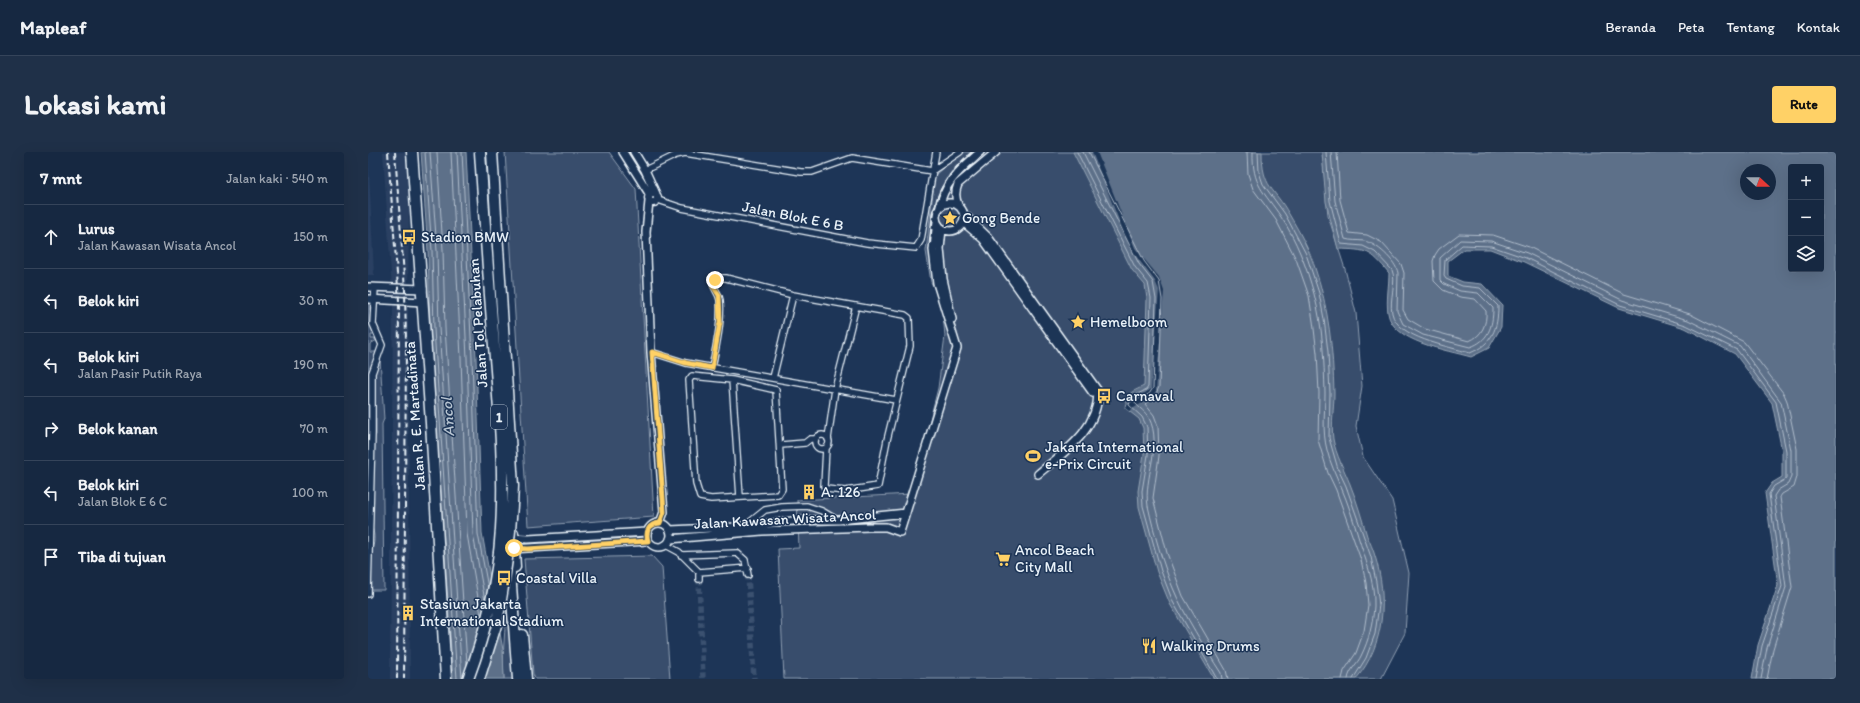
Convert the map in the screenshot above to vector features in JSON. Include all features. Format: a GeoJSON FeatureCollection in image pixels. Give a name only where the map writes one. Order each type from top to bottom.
{"type":"FeatureCollection","features":[{"type":"Feature","properties":{"kind":"highway","name":"Jalan R. E. Martadinata"},"geometry":{"type":"LineString","coordinates":[[412,152],[423,290],[446,679]]}},
{"type":"Feature","properties":{"kind":"highway"},"geometry":{"type":"LineString","coordinates":[[479,152],[498,437],[526,679]]}},
{"type":"Feature","properties":{"kind":"highway","name":"Jalan Tol Pelabuhan"},"geometry":{"type":"LineString","coordinates":[[468,679],[484,631],[492,599],[501,530],[502,502],[498,396],[479,152]]}},
{"type":"Feature","properties":{"kind":"highway"},"geometry":{"type":"LineString","coordinates":[[491,152],[502,329],[510,538]]}},
{"type":"Feature","properties":{"kind":"highway","name":"Jalan Tol Pelabuhan"},"geometry":{"type":"LineString","coordinates":[[480,679],[497,622],[508,569],[512,530],[513,486],[491,152]]}},
{"type":"Feature","properties":{"kind":"highway"},"geometry":{"type":"LineString","coordinates":[[511,549],[518,679]]}},
{"type":"Feature","properties":{"kind":"street"},"geometry":{"type":"LineString","coordinates":[[623,152],[653,197]]}},
{"type":"Feature","properties":{"kind":"street"},"geometry":{"type":"LineString","coordinates":[[634,152],[645,170],[653,197],[646,232],[652,352],[664,512],[660,523]]}},
{"type":"Feature","properties":{"kind":"street"},"geometry":{"type":"LineString","coordinates":[[932,171],[936,152]]}},
{"type":"Feature","properties":{"kind":"street"},"geometry":{"type":"LineString","coordinates":[[645,170],[676,155],[685,154],[801,172],[812,172],[852,158],[932,171],[960,152]]}},
{"type":"Feature","properties":{"kind":"street"},"geometry":{"type":"LineString","coordinates":[[906,513],[957,348],[937,282],[933,250],[936,220],[945,190],[953,176],[980,152]]}},
{"type":"Feature","properties":{"kind":"street"},"geometry":{"type":"LineString","coordinates":[[963,222],[983,239],[1092,392],[1094,400],[1091,411],[1081,430],[1036,473],[1073,445],[1084,433],[1096,412],[1098,391],[988,237],[964,214],[955,199],[955,191],[958,184],[996,152]]}},
{"type":"Feature","properties":{"kind":"street","name":"Jalan Blok E 6 B"},"geometry":{"type":"LineString","coordinates":[[653,197],[682,208],[910,249],[916,248],[921,240],[932,171]]}},
{"type":"Feature","properties":{"kind":"street"},"geometry":{"type":"LineString","coordinates":[[939,208],[948,203],[958,205]]}},
{"type":"Feature","properties":{"kind":"street"},"geometry":{"type":"LineString","coordinates":[[942,229],[953,231],[959,228],[963,222],[964,214]]}},
{"type":"Feature","properties":{"kind":"street"},"geometry":{"type":"LineString","coordinates":[[936,220],[942,229],[940,249],[943,279],[952,318],[954,335]]}},
{"type":"Feature","properties":{"kind":"street"},"geometry":{"type":"LineString","coordinates":[[712,368],[720,322],[719,295],[714,290],[713,283],[718,278],[726,278],[793,295],[903,314],[909,318],[910,346],[896,400],[878,486],[845,491],[828,490],[824,486],[826,448],[829,444],[828,439],[835,389],[856,306]]}},
{"type":"Feature","properties":{"kind":"street"},"geometry":{"type":"LineString","coordinates":[[368,594],[372,440],[372,373],[382,346],[373,324],[371,299],[372,288],[423,290]]}},
{"type":"Feature","properties":{"kind":"street"},"geometry":{"type":"LineString","coordinates":[[773,378],[793,295]]}},
{"type":"Feature","properties":{"kind":"street"},"geometry":{"type":"LineString","coordinates":[[371,299],[423,302]]}},
{"type":"Feature","properties":{"kind":"street"},"geometry":{"type":"LineString","coordinates":[[652,352],[686,363],[896,400]]}},
{"type":"Feature","properties":{"kind":"street"},"geometry":{"type":"LineString","coordinates":[[692,376],[732,380],[776,390],[781,445],[782,489],[778,495],[704,499],[698,492],[689,380],[692,376]]}},
{"type":"Feature","properties":{"kind":"street"},"geometry":{"type":"LineString","coordinates":[[732,380],[740,496]]}},
{"type":"Feature","properties":{"kind":"street"},"geometry":{"type":"LineString","coordinates":[[781,445],[805,443],[810,439],[821,435],[828,439]]}},
{"type":"Feature","properties":{"kind":"street"},"geometry":{"type":"LineString","coordinates":[[816,438],[816,446]]}},
{"type":"Feature","properties":{"kind":"street"},"geometry":{"type":"LineString","coordinates":[[805,443],[822,449],[826,448]]}},
{"type":"Feature","properties":{"kind":"street"},"geometry":{"type":"LineString","coordinates":[[745,526],[765,510],[782,507],[807,506],[815,508],[839,520]]}},
{"type":"Feature","properties":{"kind":"street","name":"Jalan Kawasan Wisata Ancol"},"geometry":{"type":"LineString","coordinates":[[668,542],[762,531],[886,527],[900,532],[906,513],[839,520],[802,520],[745,526],[670,530]]}},
{"type":"Feature","properties":{"kind":"street"},"geometry":{"type":"LineString","coordinates":[[869,517],[869,527]]}},
{"type":"Feature","properties":{"kind":"street"},"geometry":{"type":"LineString","coordinates":[[648,541],[647,532],[652,525],[660,523],[666,525],[670,530],[668,542]]}},
{"type":"Feature","properties":{"kind":"street"},"geometry":{"type":"LineString","coordinates":[[510,538],[528,539],[647,532]]}},
{"type":"Feature","properties":{"kind":"street"},"geometry":{"type":"LineString","coordinates":[[511,549],[648,541],[658,547],[668,542]]}},
{"type":"Feature","properties":{"kind":"street"},"geometry":{"type":"LineString","coordinates":[[668,542],[699,572],[699,579]]}},
{"type":"Feature","properties":{"kind":"street"},"geometry":{"type":"LineString","coordinates":[[681,555],[737,553],[745,560],[748,568],[748,575]]}},
{"type":"Feature","properties":{"kind":"street"},"geometry":{"type":"LineString","coordinates":[[699,572],[748,568]]}},
{"type":"Feature","properties":{"kind":"shaded area"},"geometry":{"type":"Polygon","coordinates":[[[368,152],[374,275],[368,275],[368,152]]]}},
{"type":"Feature","properties":{"kind":"shaded area"},"geometry":{"type":"Polygon","coordinates":[[[383,152],[410,152],[408,286],[410,679],[390,679],[393,304],[383,152]]]}},
{"type":"Feature","properties":{"kind":"shaded area"},"geometry":{"type":"Polygon","coordinates":[[[505,152],[609,152],[636,189],[654,517],[528,526],[505,152]]]}},
{"type":"Feature","properties":{"kind":"shaded area"},"geometry":{"type":"Polygon","coordinates":[[[961,152],[1322,152],[1328,216],[1345,269],[1356,313],[1362,386],[1356,426],[1363,457],[1392,500],[1409,573],[1405,633],[1381,679],[784,679],[778,549],[799,548],[797,500],[911,494],[938,388],[945,336],[942,304],[931,282],[926,251],[935,175],[961,152]]]}},
{"type":"Feature","properties":{"kind":"shaded area"},"geometry":{"type":"Polygon","coordinates":[[[368,304],[370,304],[370,310],[372,310],[376,335],[371,335],[371,339],[375,339],[376,336],[377,340],[370,344],[370,352],[377,352],[373,365],[368,492],[368,304]]]}},
{"type":"Feature","properties":{"kind":"shaded area"},"geometry":{"type":"Polygon","coordinates":[[[380,359],[384,419],[382,424],[384,590],[370,590],[371,551],[374,539],[372,527],[373,439],[376,435],[376,419],[373,416],[373,374],[380,359]]]}},
{"type":"Feature","properties":{"kind":"shaded area"},"geometry":{"type":"Polygon","coordinates":[[[652,556],[662,567],[670,679],[535,679],[533,674],[524,559],[652,556]]]}},
{"type":"Feature","properties":{"kind":"shaded area"},"geometry":{"type":"Polygon","coordinates":[[[507,605],[513,679],[504,679],[503,670],[507,605]]]}},
{"type":"Feature","properties":{"kind":"water","name":"Ancol"},"geometry":{"type":"Polygon","coordinates":[[[421,152],[466,152],[476,358],[482,533],[503,650],[504,679],[453,679],[430,329],[428,251],[421,152]]]}},
{"type":"Feature","properties":{"kind":"water"},"geometry":{"type":"Polygon","coordinates":[[[1073,152],[1262,152],[1264,173],[1267,180],[1284,205],[1300,234],[1310,254],[1320,283],[1327,314],[1333,361],[1334,393],[1332,433],[1334,445],[1355,497],[1374,553],[1382,588],[1381,620],[1378,636],[1366,666],[1356,679],[1214,679],[1170,604],[1157,572],[1139,507],[1138,491],[1144,454],[1143,428],[1139,419],[1125,408],[1128,396],[1135,390],[1144,386],[1147,299],[1145,285],[1132,270],[1073,152]]]}},
{"type":"Feature","properties":{"kind":"water"},"geometry":{"type":"Polygon","coordinates":[[[1322,152],[1836,152],[1836,679],[1752,679],[1758,645],[1778,585],[1765,493],[1772,483],[1782,477],[1782,451],[1772,403],[1735,354],[1685,328],[1619,308],[1524,262],[1490,249],[1464,249],[1448,261],[1448,276],[1463,282],[1482,284],[1502,305],[1501,327],[1489,348],[1471,357],[1435,348],[1410,338],[1399,331],[1392,323],[1387,308],[1389,273],[1383,265],[1368,253],[1356,250],[1338,249],[1326,202],[1322,152]]]}},
{"type":"Feature","properties":{"kind":"pier"},"geometry":{"type":"Polygon","coordinates":[[[1092,152],[1097,152],[1135,248],[1159,277],[1164,291],[1156,391],[1152,397],[1129,411],[1125,408],[1126,406],[1151,389],[1159,290],[1155,281],[1130,248],[1092,152]]]}},
{"type":"Feature","properties":{"kind":"tunnel"},"geometry":{"type":"LineString","coordinates":[[748,575],[754,679]]}},
{"type":"Feature","properties":{"kind":"tunnel"},"geometry":{"type":"LineString","coordinates":[[699,579],[703,679]]}},
{"type":"Feature","properties":{"kind":"railway"},"geometry":{"type":"LineString","coordinates":[[388,152],[399,301],[397,679]]}},
{"type":"Feature","properties":{"kind":"railway"},"geometry":{"type":"LineString","coordinates":[[395,152],[405,290],[406,343],[404,679]]}},
{"type":"Feature","properties":{"kind":"railway"},"geometry":{"type":"LineString","coordinates":[[930,244],[936,203],[940,192],[952,172],[972,152]]}},
{"type":"Feature","properties":{"kind":"place","name":"Gong Bende"},"geometry":{"type":"Point","coordinates":[950,218]}},
{"type":"Feature","properties":{"kind":"place","name":"Stadion BMW"},"geometry":{"type":"Point","coordinates":[409,237]}},
{"type":"Feature","properties":{"kind":"place","name":"Hemelboom"},"geometry":{"type":"Point","coordinates":[1078,322]}},
{"type":"Feature","properties":{"kind":"place","name":"Carnaval"},"geometry":{"type":"Point","coordinates":[1104,396]}},
{"type":"Feature","properties":{"kind":"place","name":"Jakarta International e-Prix Circuit"},"geometry":{"type":"Point","coordinates":[1033,456]}},
{"type":"Feature","properties":{"kind":"place","name":"A. 126"},"geometry":{"type":"Point","coordinates":[809,492]}},
{"type":"Feature","properties":{"kind":"place","name":"Ancol Beach City Mall"},"geometry":{"type":"Point","coordinates":[1003,559]}},
{"type":"Feature","properties":{"kind":"place","name":"Coastal Villa"},"geometry":{"type":"Point","coordinates":[504,578]}},
{"type":"Feature","properties":{"kind":"place","name":"Stasiun Jakarta International Stadium"},"geometry":{"type":"Point","coordinates":[408,613]}},
{"type":"Feature","properties":{"kind":"place","name":"Walking Drums"},"geometry":{"type":"Point","coordinates":[1149,646]}},
{"type":"Feature","properties":{"kind":"route"},"geometry":{"type":"LineString","coordinates":[[514,548],[528,549],[648,541],[647,532],[649,528],[652,525],[660,523],[664,512],[662,502],[652,352],[686,363],[712,368],[720,322],[719,295],[714,290],[713,286],[715,280]]}}]}
